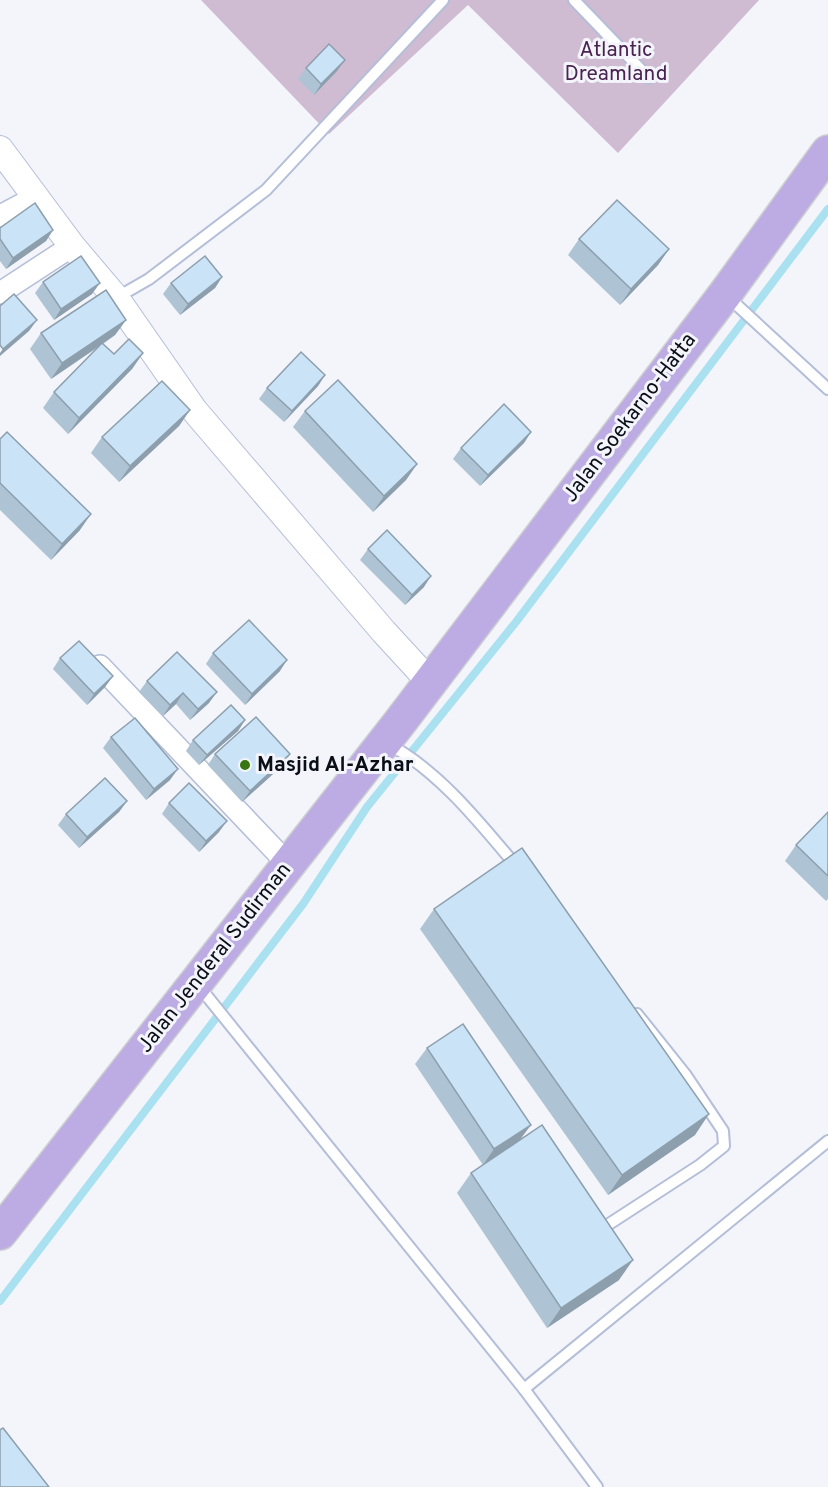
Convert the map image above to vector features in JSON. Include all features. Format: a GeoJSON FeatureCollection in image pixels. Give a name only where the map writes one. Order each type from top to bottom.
{"type":"FeatureCollection","features":[{"type":"Feature","properties":{"kind":"main road","name":"Jalan Soekarno-Hatta"},"geometry":{"type":"LineString","coordinates":[[430,682],[730,299],[828,152]]}},
{"type":"Feature","properties":{"kind":"main road","name":"Jalan Jenderal Sudirman"},"geometry":{"type":"LineString","coordinates":[[0,1233],[199,987],[288,864],[392,747],[430,682]]}},
{"type":"Feature","properties":{"kind":"street"},"geometry":{"type":"LineString","coordinates":[[0,148],[72,246],[116,298],[194,410],[384,632],[430,682]]}},
{"type":"Feature","properties":{"kind":"street"},"geometry":{"type":"LineString","coordinates":[[0,216],[36,197]]}},
{"type":"Feature","properties":{"kind":"street"},"geometry":{"type":"LineString","coordinates":[[0,293],[72,246]]}},
{"type":"Feature","properties":{"kind":"street"},"geometry":{"type":"LineString","coordinates":[[100,666],[288,864]]}},
{"type":"Feature","properties":{"kind":"lane"},"geometry":{"type":"LineString","coordinates":[[116,298],[149,279],[266,190],[443,0]]}},
{"type":"Feature","properties":{"kind":"lane"},"geometry":{"type":"LineString","coordinates":[[574,0],[649,78]]}},
{"type":"Feature","properties":{"kind":"lane"},"geometry":{"type":"LineString","coordinates":[[730,299],[828,389]]}},
{"type":"Feature","properties":{"kind":"lane"},"geometry":{"type":"LineString","coordinates":[[392,747],[435,779],[483,827],[528,879]]}},
{"type":"Feature","properties":{"kind":"lane"},"geometry":{"type":"LineString","coordinates":[[199,987],[525,1389],[597,1487]]}},
{"type":"Feature","properties":{"kind":"lane"},"geometry":{"type":"LineString","coordinates":[[609,1224],[700,1165],[724,1146],[723,1131],[685,1074],[628,1003]]}},
{"type":"Feature","properties":{"kind":"lane"},"geometry":{"type":"LineString","coordinates":[[525,1389],[828,1141]]}},
{"type":"Feature","properties":{"kind":"green space","name":"Atlantic Dreamland"},"geometry":{"type":"Polygon","coordinates":[[[201,0],[759,0],[618,153],[468,5],[329,134],[201,0]]]}},
{"type":"Feature","properties":{"kind":"building"},"geometry":{"type":"Polygon","coordinates":[[[329,44],[345,60],[321,84],[306,68],[329,44]]]}},
{"type":"Feature","properties":{"kind":"building"},"geometry":{"type":"Polygon","coordinates":[[[617,200],[669,249],[631,289],[579,239],[617,200]]]}},
{"type":"Feature","properties":{"kind":"building"},"geometry":{"type":"Polygon","coordinates":[[[35,203],[53,230],[13,258],[0,239],[0,228],[35,203]]]}},
{"type":"Feature","properties":{"kind":"building"},"geometry":{"type":"Polygon","coordinates":[[[81,256],[100,283],[61,309],[43,282],[81,256]]]}},
{"type":"Feature","properties":{"kind":"building"},"geometry":{"type":"Polygon","coordinates":[[[205,256],[222,277],[188,304],[171,283],[205,256]]]}},
{"type":"Feature","properties":{"kind":"building"},"geometry":{"type":"Polygon","coordinates":[[[106,290],[126,320],[62,363],[41,333],[106,290]]]}},
{"type":"Feature","properties":{"kind":"building"},"geometry":{"type":"Polygon","coordinates":[[[14,294],[37,320],[3,349],[0,345],[0,306],[14,294]]]}},
{"type":"Feature","properties":{"kind":"building"},"geometry":{"type":"Polygon","coordinates":[[[129,339],[143,353],[79,418],[54,392],[102,343],[114,354],[129,339]]]}},
{"type":"Feature","properties":{"kind":"building"},"geometry":{"type":"Polygon","coordinates":[[[301,352],[325,375],[292,411],[267,388],[301,352]]]}},
{"type":"Feature","properties":{"kind":"building"},"geometry":{"type":"Polygon","coordinates":[[[338,380],[417,464],[384,496],[305,411],[338,380]]]}},
{"type":"Feature","properties":{"kind":"building"},"geometry":{"type":"Polygon","coordinates":[[[162,381],[190,410],[130,466],[102,437],[162,381]]]}},
{"type":"Feature","properties":{"kind":"building"},"geometry":{"type":"Polygon","coordinates":[[[504,404],[531,432],[488,475],[461,448],[504,404]]]}},
{"type":"Feature","properties":{"kind":"building"},"geometry":{"type":"Polygon","coordinates":[[[7,432],[91,514],[62,544],[0,483],[0,439],[7,432]]]}},
{"type":"Feature","properties":{"kind":"building"},"geometry":{"type":"Polygon","coordinates":[[[387,530],[431,576],[412,595],[368,549],[387,530]]]}},
{"type":"Feature","properties":{"kind":"building"},"geometry":{"type":"Polygon","coordinates":[[[249,620],[287,660],[252,694],[213,653],[249,620]]]}},
{"type":"Feature","properties":{"kind":"building"},"geometry":{"type":"Polygon","coordinates":[[[79,641],[113,676],[94,694],[60,658],[79,641]]]}},
{"type":"Feature","properties":{"kind":"building"},"geometry":{"type":"Polygon","coordinates":[[[177,652],[217,692],[198,709],[183,693],[170,705],[147,681],[177,652]]]}},
{"type":"Feature","properties":{"kind":"building"},"geometry":{"type":"Polygon","coordinates":[[[231,705],[245,720],[207,755],[193,740],[231,705]]]}},
{"type":"Feature","properties":{"kind":"building","name":"Masjid Al-Azhar"},"geometry":{"type":"Polygon","coordinates":[[[256,717],[290,754],[250,791],[215,754],[256,717]]]}},
{"type":"Feature","properties":{"kind":"building"},"geometry":{"type":"Polygon","coordinates":[[[135,718],[178,769],[154,789],[111,737],[135,718]]]}},
{"type":"Feature","properties":{"kind":"building"},"geometry":{"type":"Polygon","coordinates":[[[105,778],[127,801],[87,837],[66,814],[105,778]]]}},
{"type":"Feature","properties":{"kind":"building"},"geometry":{"type":"Polygon","coordinates":[[[189,783],[227,821],[206,841],[169,803],[189,783]]]}},
{"type":"Feature","properties":{"kind":"building"},"geometry":{"type":"Polygon","coordinates":[[[828,812],[828,876],[796,845],[828,812]]]}},
{"type":"Feature","properties":{"kind":"building"},"geometry":{"type":"Polygon","coordinates":[[[522,848],[709,1114],[622,1175],[434,909],[522,848]]]}},
{"type":"Feature","properties":{"kind":"building"},"geometry":{"type":"Polygon","coordinates":[[[463,1024],[531,1125],[494,1149],[427,1048],[463,1024]]]}},
{"type":"Feature","properties":{"kind":"building"},"geometry":{"type":"Polygon","coordinates":[[[542,1125],[633,1260],[561,1308],[471,1173],[542,1125]]]}},
{"type":"Feature","properties":{"kind":"building"},"geometry":{"type":"Polygon","coordinates":[[[3,1428],[49,1487],[0,1487],[0,1430],[3,1428]]]}},
{"type":"Feature","properties":{"kind":"waterway"},"geometry":{"type":"LineString","coordinates":[[0,1301],[303,904],[367,807],[516,622],[828,209]]}},
{"type":"Feature","properties":{"kind":"place","name":"Masjid Al-Azhar"},"geometry":{"type":"Point","coordinates":[245,765]}}]}
